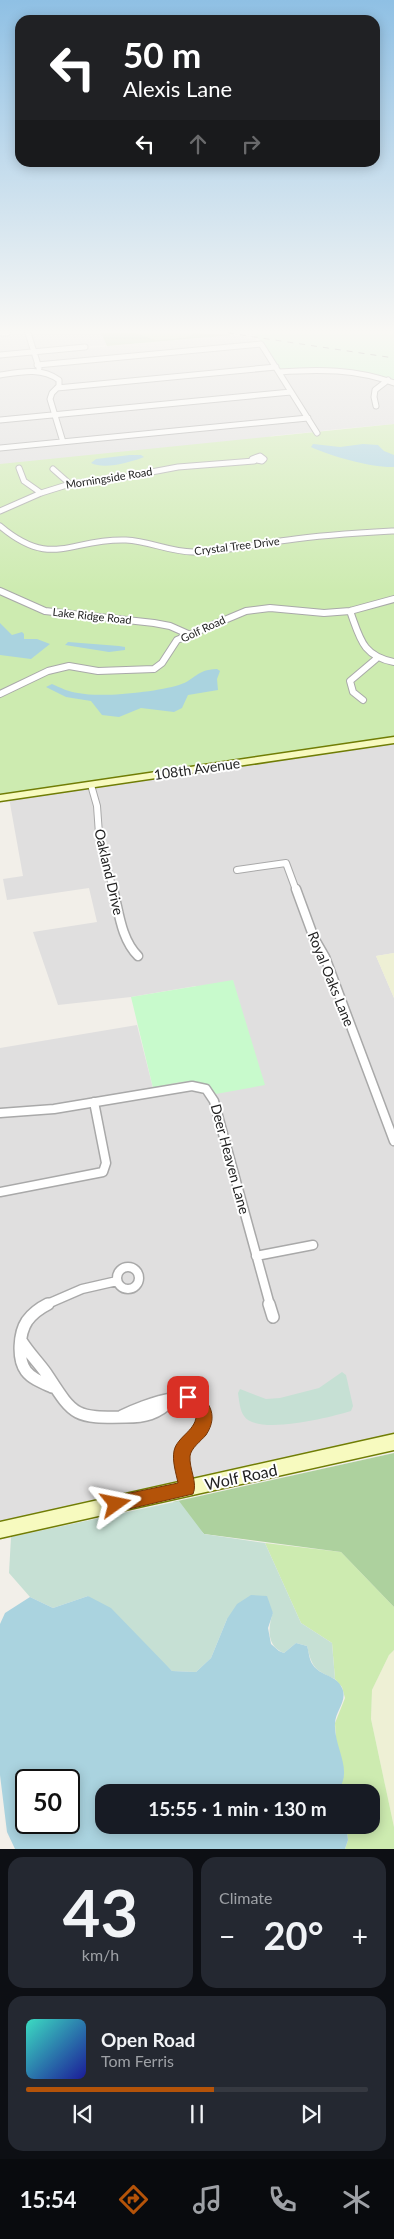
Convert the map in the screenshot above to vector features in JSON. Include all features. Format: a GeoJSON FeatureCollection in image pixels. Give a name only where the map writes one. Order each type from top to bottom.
{"type":"FeatureCollection","features":[{"type":"Feature","properties":{"kind":"street"},"geometry":{"type":"LineString","coordinates":[[55,419],[63,442]]}},
{"type":"Feature","properties":{"kind":"street"},"geometry":{"type":"LineString","coordinates":[[0,448],[295,419]]}},
{"type":"Feature","properties":{"kind":"street"},"geometry":{"type":"LineString","coordinates":[[309,419],[317,433]]}},
{"type":"Feature","properties":{"kind":"street","name":"Morningside Road"},"geometry":{"type":"LineString","coordinates":[[0,511],[41,493],[70,484],[125,477],[178,467],[254,461]]}},
{"type":"Feature","properties":{"kind":"street"},"geometry":{"type":"LineString","coordinates":[[19,468],[24,481],[41,493]]}},
{"type":"Feature","properties":{"kind":"street"},"geometry":{"type":"LineString","coordinates":[[53,469],[70,484]]}},
{"type":"Feature","properties":{"kind":"street","name":"Crystal Tree Drive"},"geometry":{"type":"LineString","coordinates":[[0,526],[18,542],[39,549],[69,548],[110,540],[124,540],[148,543],[184,552],[304,538],[394,531]]}},
{"type":"Feature","properties":{"kind":"street","name":"Lake Ridge Road"},"geometry":{"type":"LineString","coordinates":[[0,592],[14,595],[38,610],[45,612],[154,623],[170,626],[188,634]]}},
{"type":"Feature","properties":{"kind":"street","name":"Golf Road"},"geometry":{"type":"LineString","coordinates":[[0,694],[48,671],[69,666],[98,671],[154,668],[162,664],[166,659],[170,646],[188,634],[235,614],[260,609],[286,608],[324,613],[350,611],[394,599]]}},
{"type":"Feature","properties":{"kind":"street"},"geometry":{"type":"LineString","coordinates":[[350,611],[365,648],[376,659],[394,662]]}},
{"type":"Feature","properties":{"kind":"street"},"geometry":{"type":"LineString","coordinates":[[363,700],[353,692],[350,681],[376,659]]}},
{"type":"Feature","properties":{"kind":"street","name":"108th Avenue"},"geometry":{"type":"LineString","coordinates":[[0,798],[394,740]]}},
{"type":"Feature","properties":{"kind":"street","name":"Oakland Drive"},"geometry":{"type":"LineString","coordinates":[[92,785],[97,806],[99,834],[124,933],[130,948],[138,956]]}},
{"type":"Feature","properties":{"kind":"street","name":"Royal Oaks Lane"},"geometry":{"type":"LineString","coordinates":[[237,870],[286,863],[314,938],[325,957],[394,1141]]}},
{"type":"Feature","properties":{"kind":"street","name":"Deer Heaven Lane"},"geometry":{"type":"LineString","coordinates":[[0,1113],[54,1109],[192,1086],[208,1091],[214,1101],[273,1318]]}},
{"type":"Feature","properties":{"kind":"street"},"geometry":{"type":"LineString","coordinates":[[0,1192],[99,1174],[105,1168],[94,1102]]}},
{"type":"Feature","properties":{"kind":"street"},"geometry":{"type":"LineString","coordinates":[[256,1256],[312,1245]]}},
{"type":"Feature","properties":{"kind":"street"},"geometry":{"type":"LineString","coordinates":[[52,1387],[34,1379],[25,1372],[20,1361],[26,1323],[40,1307],[90,1287],[117,1281]]}},
{"type":"Feature","properties":{"kind":"street"},"geometry":{"type":"LineString","coordinates":[[22,1342],[31,1357],[47,1375],[52,1387],[61,1400],[73,1410],[104,1418],[136,1418],[152,1414],[165,1407],[170,1400],[188,1397],[198,1402],[202,1408],[203,1423],[182,1451],[182,1465],[187,1489]]}},
{"type":"Feature","properties":{"kind":"street","name":"Wolf Road"},"geometry":{"type":"LineString","coordinates":[[0,1530],[394,1442]]}},
{"type":"Feature","properties":{"kind":"shaded area"},"geometry":{"type":"Polygon","coordinates":[[[0,419],[305,419],[313,432],[272,436],[0,534],[0,419]]]}},
{"type":"Feature","properties":{"kind":"shaded area"},"geometry":{"type":"Polygon","coordinates":[[[311,419],[394,419],[394,424],[319,431],[311,419]]]}},
{"type":"Feature","properties":{"kind":"shaded area"},"geometry":{"type":"Polygon","coordinates":[[[394,743],[394,953],[376,956],[394,998],[394,1438],[0,1526],[0,1048],[137,1025],[153,1088],[193,1081],[202,1082],[214,1090],[196,986],[131,997],[58,1005],[33,932],[97,922],[89,888],[7,900],[3,879],[23,876],[9,798],[394,743]]]}},
{"type":"Feature","properties":{"kind":"green space"},"geometry":{"type":"Polygon","coordinates":[[[394,424],[394,741],[0,797],[0,464],[394,424]]]}},
{"type":"Feature","properties":{"kind":"green space"},"geometry":{"type":"Polygon","coordinates":[[[394,953],[394,998],[376,956],[394,953]]]}},
{"type":"Feature","properties":{"kind":"green space"},"geometry":{"type":"Polygon","coordinates":[[[233,980],[265,1085],[216,1094],[203,1084],[195,1082],[153,1088],[131,997],[233,980]]]}},
{"type":"Feature","properties":{"kind":"green space"},"geometry":{"type":"Polygon","coordinates":[[[342,1372],[346,1375],[353,1406],[351,1411],[279,1425],[252,1422],[244,1416],[238,1393],[240,1389],[266,1399],[280,1398],[319,1388],[342,1372]]]}},
{"type":"Feature","properties":{"kind":"green space"},"geometry":{"type":"Polygon","coordinates":[[[394,1453],[394,1607],[341,1552],[204,1534],[173,1502],[394,1453]]]}},
{"type":"Feature","properties":{"kind":"green space"},"geometry":{"type":"Polygon","coordinates":[[[179,1501],[204,1534],[265,1543],[301,1623],[332,1643],[335,1679],[315,1667],[307,1646],[296,1643],[284,1653],[274,1646],[270,1636],[273,1612],[227,1619],[211,1658],[196,1672],[172,1671],[88,1596],[53,1608],[30,1597],[9,1573],[11,1537],[179,1501]]]}},
{"type":"Feature","properties":{"kind":"green space"},"geometry":{"type":"Polygon","coordinates":[[[265,1543],[341,1552],[394,1607],[394,1650],[389,1655],[372,1690],[371,1719],[394,1827],[394,1849],[345,1849],[348,1840],[347,1834],[380,1834],[380,1784],[341,1784],[344,1773],[336,1741],[335,1723],[345,1698],[342,1687],[335,1679],[332,1643],[301,1623],[265,1543]]]}},
{"type":"Feature","properties":{"kind":"green space"},"geometry":{"type":"Polygon","coordinates":[[[394,1650],[394,1827],[371,1719],[372,1690],[389,1655],[394,1650]]]}},
{"type":"Feature","properties":{"kind":"water"},"geometry":{"type":"Polygon","coordinates":[[[313,444],[340,447],[363,444],[378,445],[384,451],[394,455],[394,467],[375,466],[340,458],[311,447],[313,444]]]}},
{"type":"Feature","properties":{"kind":"water"},"geometry":{"type":"Polygon","coordinates":[[[141,455],[144,457],[125,463],[103,466],[91,463],[96,459],[141,455]]]}},
{"type":"Feature","properties":{"kind":"water"},"geometry":{"type":"Polygon","coordinates":[[[0,623],[12,635],[22,632],[24,639],[37,639],[50,644],[31,659],[0,655],[0,623]]]}},
{"type":"Feature","properties":{"kind":"water"},"geometry":{"type":"Polygon","coordinates":[[[68,642],[119,646],[125,647],[125,650],[109,652],[65,645],[68,642]]]}},
{"type":"Feature","properties":{"kind":"water"},"geometry":{"type":"Polygon","coordinates":[[[217,669],[220,671],[217,679],[218,690],[188,695],[182,708],[174,712],[141,708],[119,717],[102,715],[91,701],[66,697],[46,687],[52,684],[71,692],[101,695],[129,694],[179,685],[204,671],[217,669]]]}},
{"type":"Feature","properties":{"kind":"water"},"geometry":{"type":"Polygon","coordinates":[[[251,1595],[267,1596],[273,1613],[268,1628],[271,1644],[284,1653],[296,1643],[307,1646],[310,1658],[316,1669],[340,1684],[343,1697],[336,1719],[335,1730],[344,1768],[342,1784],[95,1784],[95,1834],[347,1834],[348,1840],[345,1849],[15,1849],[7,1832],[0,1775],[0,1624],[5,1613],[30,1597],[53,1608],[88,1596],[111,1608],[172,1671],[196,1672],[211,1658],[227,1619],[237,1604],[251,1595]]]}},
{"type":"Feature","properties":{"kind":"route"},"geometry":{"type":"LineString","coordinates":[[116,1504],[187,1489],[182,1465],[182,1451],[201,1428],[204,1414],[198,1402],[188,1397]]}}]}
